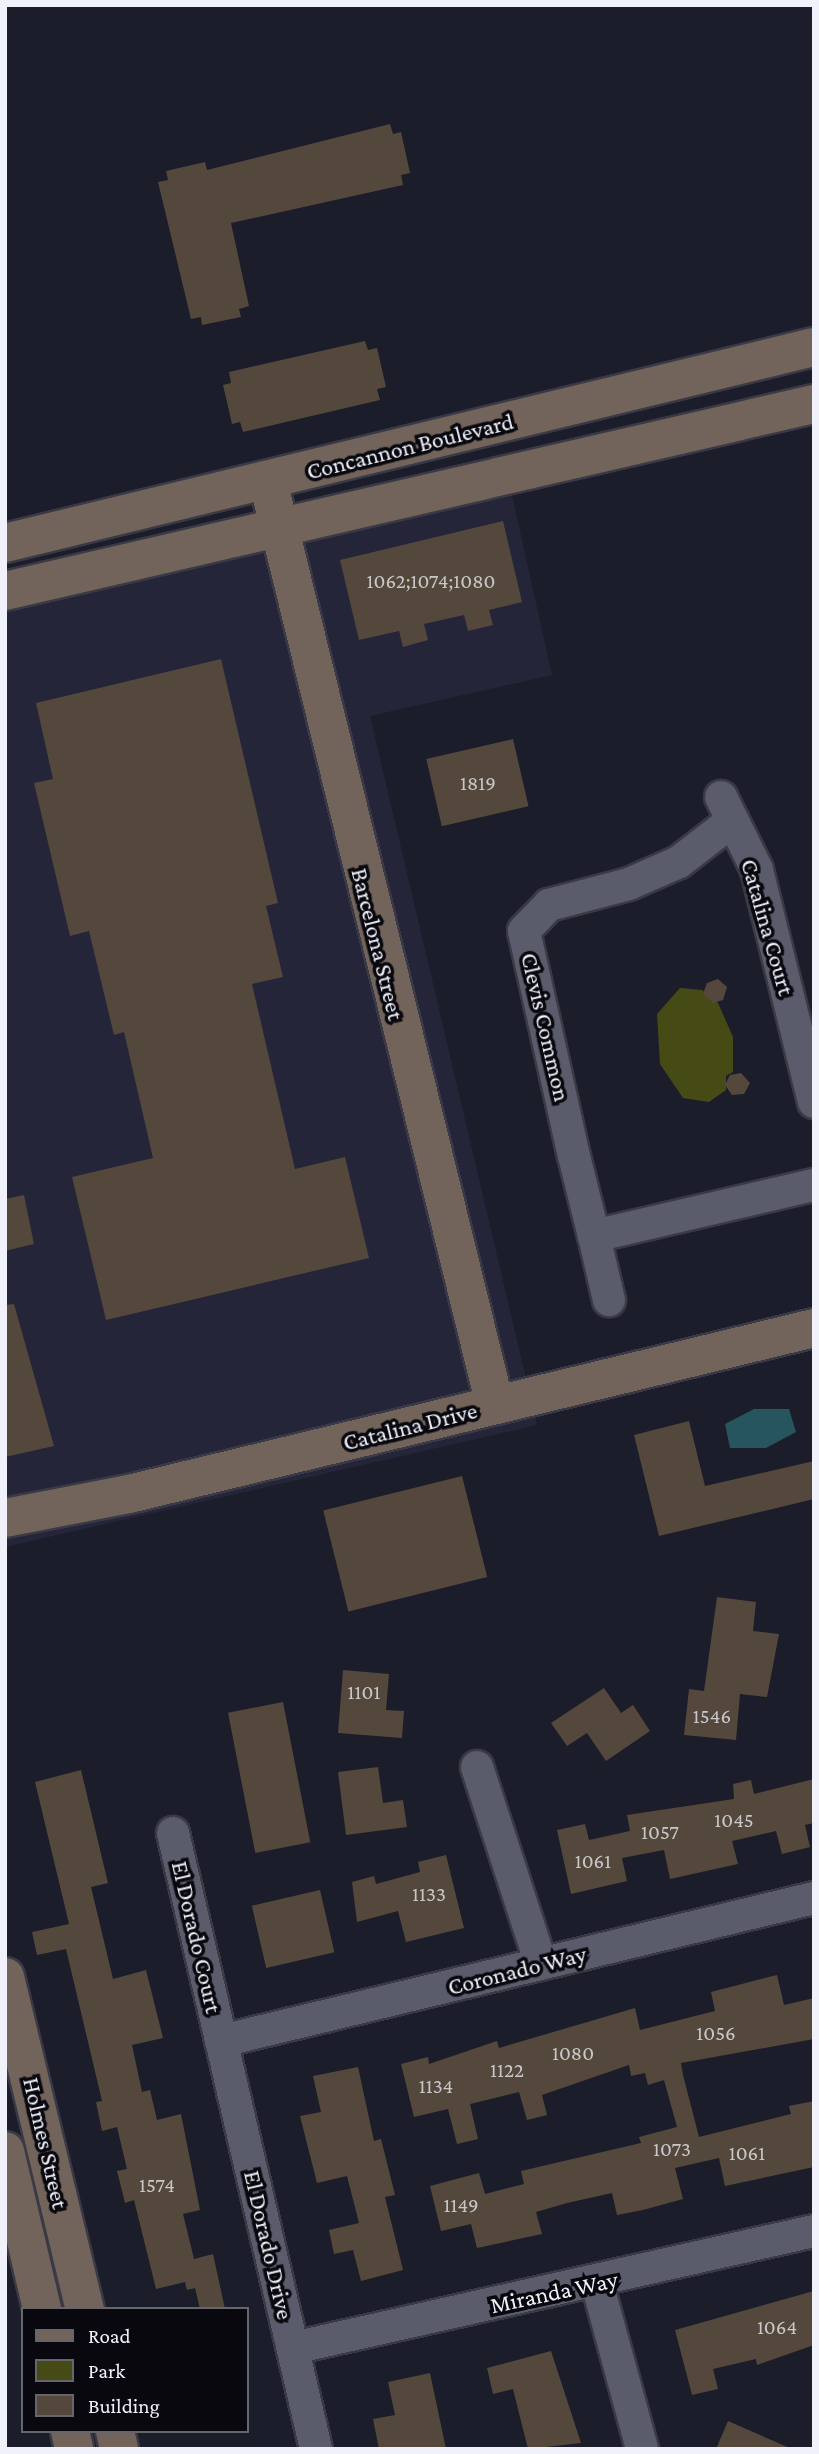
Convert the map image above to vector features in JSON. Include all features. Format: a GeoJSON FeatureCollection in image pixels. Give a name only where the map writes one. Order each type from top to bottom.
{"type":"FeatureCollection","features":[{"type":"Feature","properties":{"kind":"main road","name":"Concannon Boulevard"},"geometry":{"type":"LineString","coordinates":[[5,542],[268,481],[814,347]]}},
{"type":"Feature","properties":{"kind":"main road","name":"Concannon Boulevard"},"geometry":{"type":"LineString","coordinates":[[5,591],[814,404]]}},
{"type":"Feature","properties":{"kind":"main road","name":"Barcelona Street"},"geometry":{"type":"LineString","coordinates":[[268,481],[495,1405]]}},
{"type":"Feature","properties":{"kind":"main road","name":"Catalina Drive"},"geometry":{"type":"LineString","coordinates":[[5,1518],[814,1328]]}},
{"type":"Feature","properties":{"kind":"main road","name":"Holmes Street"},"geometry":{"type":"LineString","coordinates":[[5,1977],[85,2307]]}},
{"type":"Feature","properties":{"kind":"main road","name":"Holmes Street"},"geometry":{"type":"LineString","coordinates":[[5,2151],[42,2307]]}},
{"type":"Feature","properties":{"kind":"street","name":"Catalina Court"},"geometry":{"type":"LineString","coordinates":[[727,809],[757,870],[814,1102]]}},
{"type":"Feature","properties":{"kind":"street","name":"Clevis Common"},"geometry":{"type":"LineString","coordinates":[[609,1300],[524,930],[549,905],[629,884],[679,862],[727,809]]}},
{"type":"Feature","properties":{"kind":"street"},"geometry":{"type":"LineString","coordinates":[[594,1236],[814,1185]]}},
{"type":"Feature","properties":{"kind":"street"},"geometry":{"type":"LineString","coordinates":[[477,1766],[541,1964]]}},
{"type":"Feature","properties":{"kind":"street","name":"El Dorado Court"},"geometry":{"type":"LineString","coordinates":[[173,1833],[221,2041]]}},
{"type":"Feature","properties":{"kind":"street","name":"Coronado Way"},"geometry":{"type":"LineString","coordinates":[[221,2041],[814,1898]]}},
{"type":"Feature","properties":{"kind":"street","name":"El Dorado Drive"},"geometry":{"type":"LineString","coordinates":[[221,2041],[316,2449]]}},
{"type":"Feature","properties":{"kind":"street","name":"Miranda Way"},"geometry":{"type":"LineString","coordinates":[[293,2348],[597,2283],[814,2231]]}},
{"type":"Feature","properties":{"kind":"street"},"geometry":{"type":"LineString","coordinates":[[597,2283],[642,2449]]}},
{"type":"Feature","properties":{"kind":"shaded area"},"geometry":{"type":"Polygon","coordinates":[[[510,486],[552,675],[370,716],[537,1425],[5,1547],[5,604],[510,486]]]}},
{"type":"Feature","properties":{"kind":"shaded area"},"geometry":{"type":"Polygon","coordinates":[[[754,1409],[789,1409],[796,1432],[766,1448],[730,1448],[725,1424],[754,1409]]]}},
{"type":"Feature","properties":{"kind":"green space"},"geometry":{"type":"Polygon","coordinates":[[[680,988],[702,990],[718,1003],[733,1037],[733,1072],[726,1076],[726,1090],[709,1102],[683,1098],[660,1064],[657,1014],[680,988]]]}},
{"type":"Feature","properties":{"kind":"building"},"geometry":{"type":"Polygon","coordinates":[[[390,124],[393,134],[401,132],[410,173],[401,175],[403,185],[231,223],[249,306],[239,309],[241,317],[202,325],[201,317],[191,319],[158,182],[168,180],[166,171],[205,162],[207,170],[390,124]]]}},
{"type":"Feature","properties":{"kind":"building"},"geometry":{"type":"Polygon","coordinates":[[[365,341],[368,350],[377,348],[386,387],[377,389],[380,400],[243,432],[240,422],[232,424],[223,385],[231,383],[229,372],[365,341]]]}},
{"type":"Feature","properties":{"kind":"building"},"geometry":{"type":"Polygon","coordinates":[[[503,521],[522,602],[489,610],[493,625],[468,631],[464,615],[424,624],[428,640],[403,647],[399,631],[359,640],[340,560],[503,521]]]}},
{"type":"Feature","properties":{"kind":"building"},"geometry":{"type":"Polygon","coordinates":[[[221,659],[278,903],[266,906],[283,977],[252,984],[295,1169],[345,1157],[369,1258],[106,1320],[72,1177],[153,1158],[124,1032],[114,1035],[89,931],[70,936],[34,783],[53,779],[36,703],[221,659]]]}},
{"type":"Feature","properties":{"kind":"building"},"geometry":{"type":"Polygon","coordinates":[[[513,739],[529,806],[442,826],[426,759],[513,739]]]}},
{"type":"Feature","properties":{"kind":"building"},"geometry":{"type":"Polygon","coordinates":[[[718,979],[727,987],[723,1000],[713,1003],[703,994],[707,983],[718,979]]]}},
{"type":"Feature","properties":{"kind":"building"},"geometry":{"type":"Polygon","coordinates":[[[741,1073],[750,1083],[744,1094],[732,1095],[725,1085],[730,1075],[741,1073]]]}},
{"type":"Feature","properties":{"kind":"building"},"geometry":{"type":"Polygon","coordinates":[[[24,1195],[34,1244],[5,1251],[5,1199],[24,1195]]]}},
{"type":"Feature","properties":{"kind":"building"},"geometry":{"type":"Polygon","coordinates":[[[14,1304],[54,1446],[5,1457],[5,1305],[14,1304]]]}},
{"type":"Feature","properties":{"kind":"building"},"geometry":{"type":"Polygon","coordinates":[[[689,1421],[705,1486],[814,1461],[814,1499],[659,1536],[634,1435],[689,1421]]]}},
{"type":"Feature","properties":{"kind":"building"},"geometry":{"type":"Polygon","coordinates":[[[462,1476],[487,1577],[348,1612],[323,1511],[462,1476]]]}},
{"type":"Feature","properties":{"kind":"building"},"geometry":{"type":"Polygon","coordinates":[[[717,1597],[756,1602],[753,1631],[779,1634],[767,1697],[740,1694],[736,1740],[684,1735],[689,1689],[704,1691],[717,1597]]]}},
{"type":"Feature","properties":{"kind":"building"},"geometry":{"type":"Polygon","coordinates":[[[343,1670],[389,1674],[386,1710],[404,1711],[402,1738],[338,1733],[343,1670]]]}},
{"type":"Feature","properties":{"kind":"building"},"geometry":{"type":"Polygon","coordinates":[[[604,1688],[621,1713],[633,1705],[650,1731],[606,1761],[587,1733],[567,1746],[551,1723],[604,1688]]]}},
{"type":"Feature","properties":{"kind":"building"},"geometry":{"type":"Polygon","coordinates":[[[283,1702],[310,1842],[255,1853],[228,1713],[283,1702]]]}},
{"type":"Feature","properties":{"kind":"building"},"geometry":{"type":"Polygon","coordinates":[[[378,1767],[383,1803],[403,1800],[407,1827],[346,1835],[338,1772],[378,1767]]]}},
{"type":"Feature","properties":{"kind":"building"},"geometry":{"type":"Polygon","coordinates":[[[81,1770],[108,1883],[91,1887],[113,1979],[146,1970],[163,2038],[132,2045],[142,2092],[150,2090],[157,2120],[181,2114],[200,2210],[183,2214],[194,2259],[213,2254],[225,2307],[200,2307],[195,2288],[187,2290],[185,2282],[156,2289],[134,2200],[125,2203],[117,2171],[127,2169],[117,2127],[102,2131],[96,2102],[102,2101],[66,1949],[37,1955],[32,1932],[69,1924],[35,1782],[81,1770]]]}},
{"type":"Feature","properties":{"kind":"building"},"geometry":{"type":"Polygon","coordinates":[[[814,1779],[814,1823],[805,1825],[810,1847],[782,1854],[776,1831],[732,1841],[738,1864],[670,1879],[664,1850],[622,1858],[627,1881],[571,1894],[557,1830],[585,1824],[589,1840],[630,1831],[627,1815],[734,1799],[733,1784],[751,1780],[754,1794],[814,1779]]]}},
{"type":"Feature","properties":{"kind":"building"},"geometry":{"type":"Polygon","coordinates":[[[446,1855],[464,1928],[406,1942],[398,1911],[357,1922],[352,1882],[374,1876],[376,1884],[420,1872],[418,1862],[446,1855]]]}},
{"type":"Feature","properties":{"kind":"building"},"geometry":{"type":"Polygon","coordinates":[[[320,1890],[334,1952],[266,1968],[252,1906],[320,1890]]]}},
{"type":"Feature","properties":{"kind":"building"},"geometry":{"type":"Polygon","coordinates":[[[777,1975],[784,2005],[814,1998],[814,2039],[681,2063],[683,2075],[699,2137],[791,2114],[789,2106],[814,2101],[814,2167],[725,2186],[719,2158],[675,2168],[683,2199],[643,2210],[617,2215],[612,2193],[567,2203],[536,2212],[542,2234],[477,2248],[471,2224],[441,2231],[430,2186],[479,2173],[485,2194],[524,2184],[521,2171],[641,2143],[639,2137],[677,2127],[664,2080],[648,2085],[645,2073],[631,2076],[629,2065],[542,2095],[547,2115],[527,2120],[519,2092],[470,2104],[478,2139],[457,2144],[448,2109],[414,2117],[401,2064],[428,2057],[429,2064],[497,2041],[499,2048],[635,2008],[640,2030],[715,2011],[711,1992],[777,1975]]]}},
{"type":"Feature","properties":{"kind":"building"},"geometry":{"type":"Polygon","coordinates":[[[358,2067],[374,2141],[381,2139],[395,2195],[385,2197],[403,2270],[361,2281],[353,2250],[334,2254],[329,2230],[359,2223],[347,2176],[317,2183],[300,2116],[321,2112],[313,2076],[358,2067]]]}},
{"type":"Feature","properties":{"kind":"building"},"geometry":{"type":"Polygon","coordinates":[[[814,2291],[814,2345],[757,2365],[756,2359],[713,2369],[718,2389],[692,2395],[675,2330],[814,2291]]]}},
{"type":"Feature","properties":{"kind":"building"},"geometry":{"type":"Polygon","coordinates":[[[551,2351],[581,2443],[528,2449],[513,2389],[493,2394],[487,2368],[551,2351]]]}},
{"type":"Feature","properties":{"kind":"building"},"geometry":{"type":"Polygon","coordinates":[[[430,2373],[446,2449],[379,2449],[373,2419],[395,2415],[388,2382],[430,2373]]]}},
{"type":"Feature","properties":{"kind":"building"},"geometry":{"type":"Polygon","coordinates":[[[728,2421],[792,2449],[716,2449],[728,2421]]]}}]}
